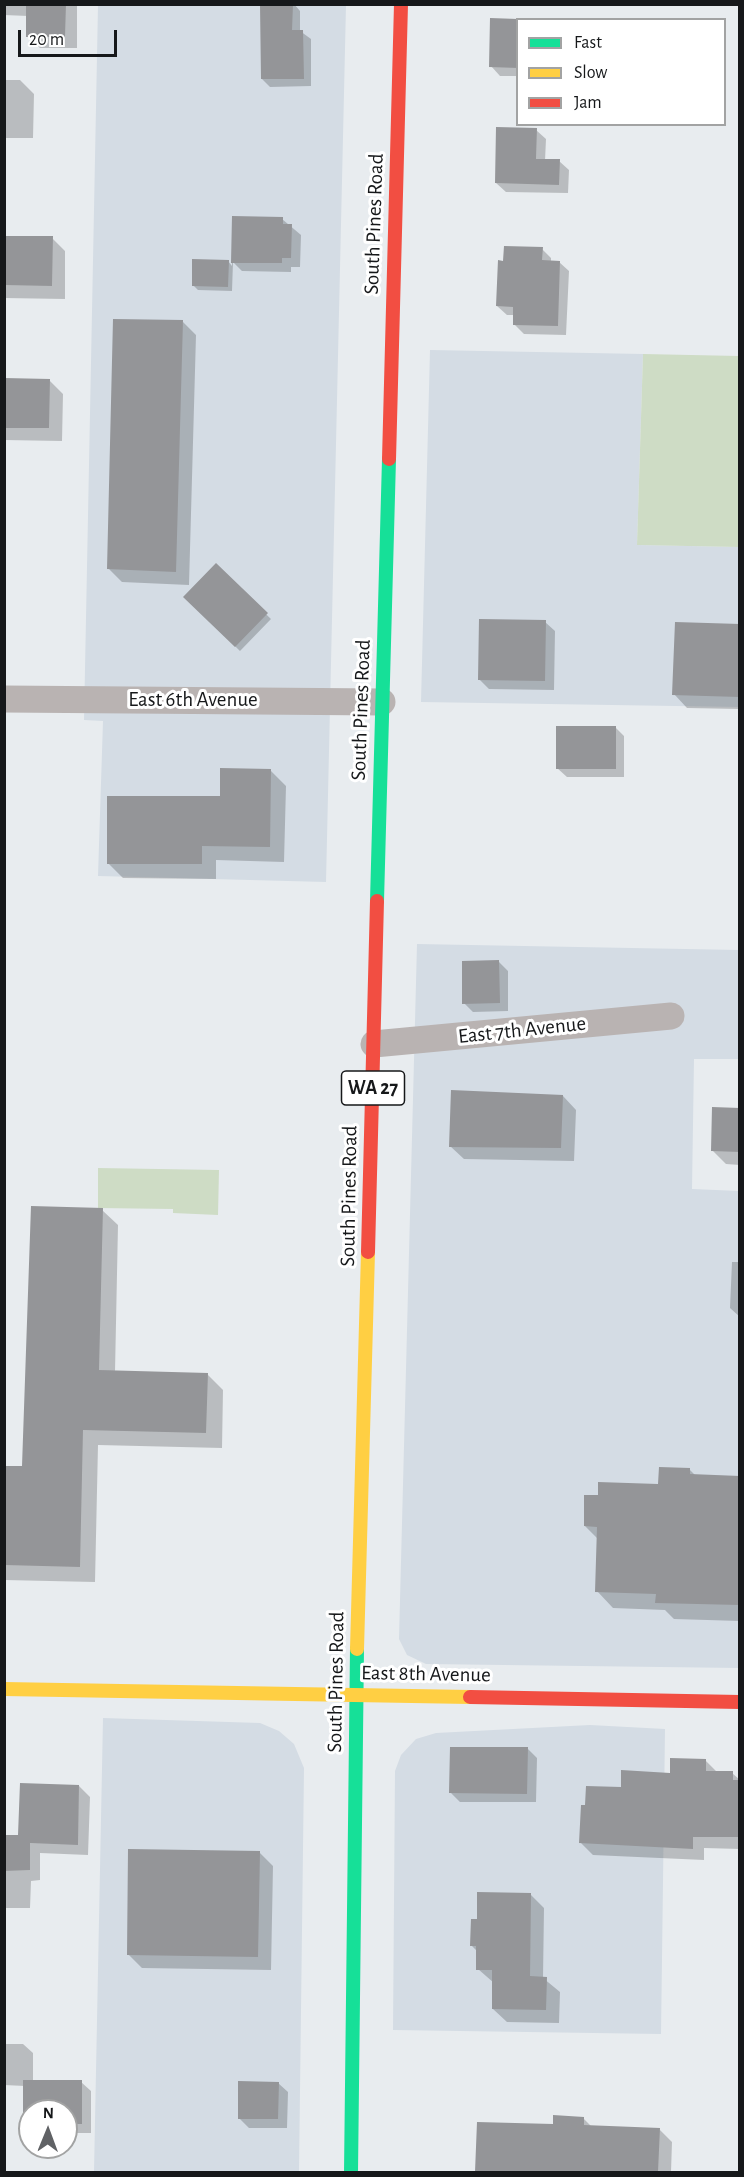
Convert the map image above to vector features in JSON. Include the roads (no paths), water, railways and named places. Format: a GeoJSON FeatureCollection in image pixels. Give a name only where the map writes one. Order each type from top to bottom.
{"type":"FeatureCollection","features":[{"type":"Feature","properties":{"kind":"main road","name":"South Pines Road"},"geometry":{"type":"LineString","coordinates":[[351,2172],[356,1694],[401,4]]}},
{"type":"Feature","properties":{"kind":"main road","name":"East 8th Avenue"},"geometry":{"type":"LineString","coordinates":[[4,1689],[740,1702]]}},
{"type":"Feature","properties":{"kind":"street","name":"East 6th Avenue"},"geometry":{"type":"LineString","coordinates":[[4,699],[382,702]]}},
{"type":"Feature","properties":{"kind":"street","name":"East 7th Avenue"},"geometry":{"type":"LineString","coordinates":[[374,1044],[670,1016]]}}]}
